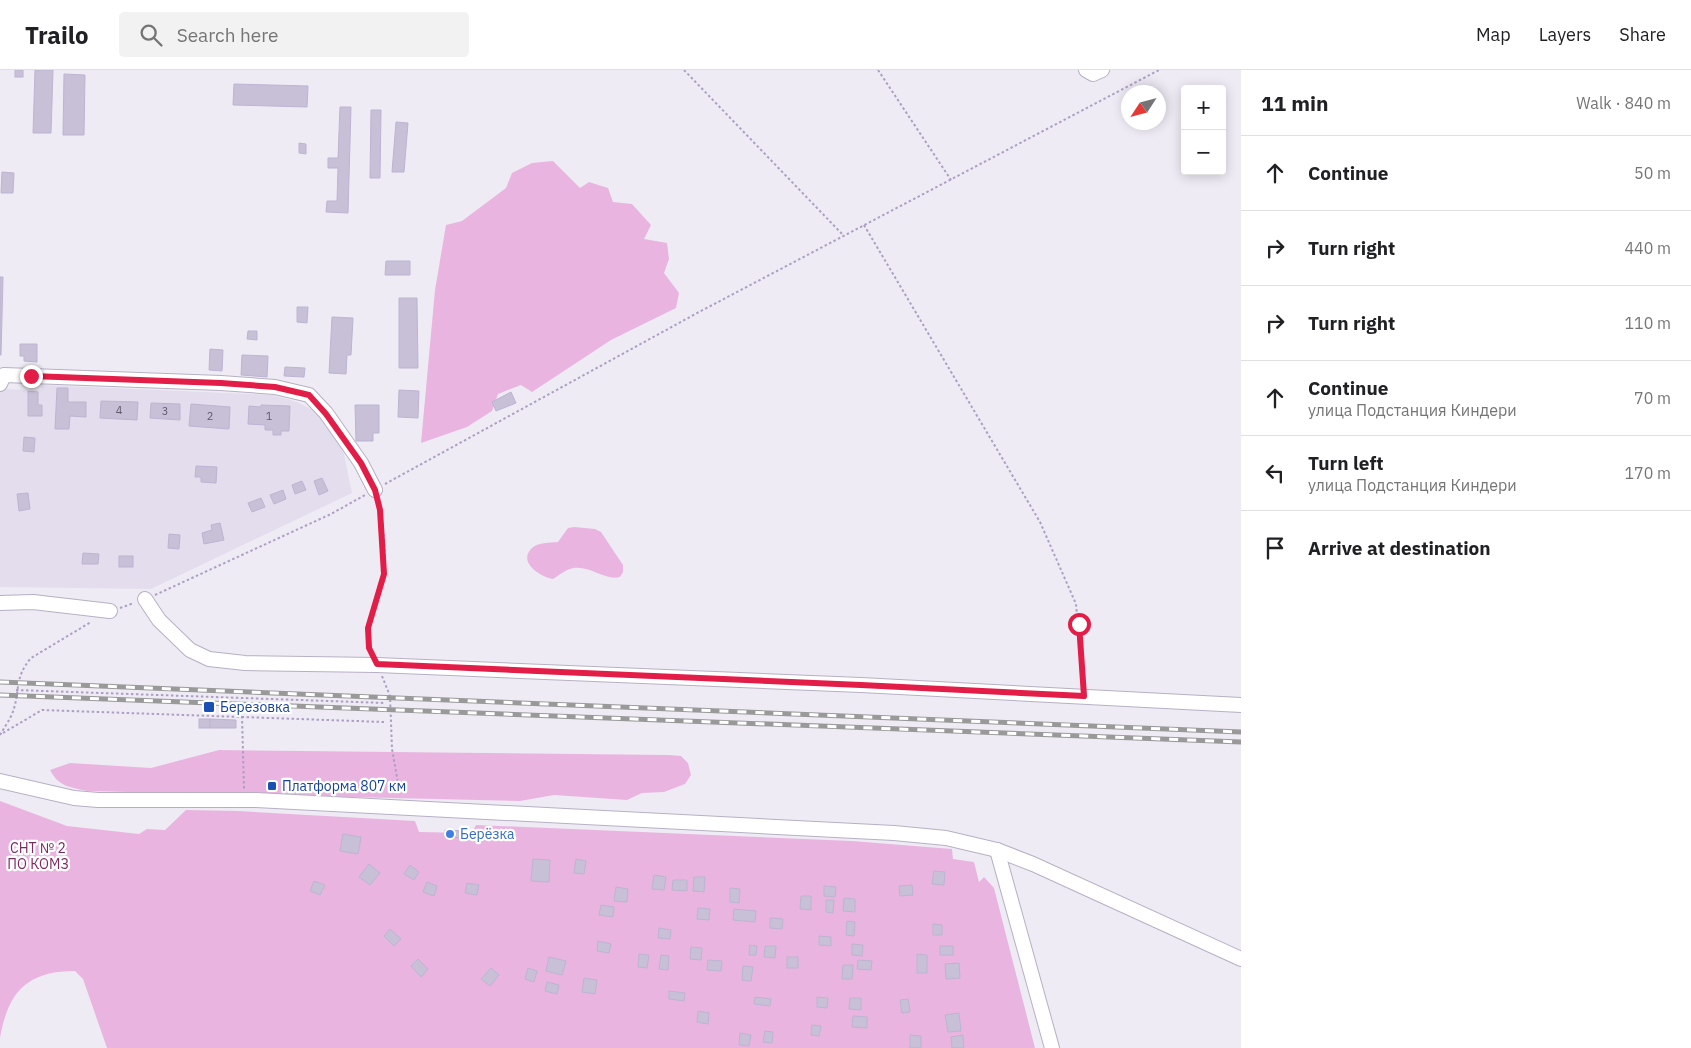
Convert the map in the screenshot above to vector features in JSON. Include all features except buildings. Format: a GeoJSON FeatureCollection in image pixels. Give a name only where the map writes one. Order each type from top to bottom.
{"type":"FeatureCollection","features":[{"type":"Feature","properties":{"kind":"street"},"geometry":{"type":"LineString","coordinates":[[1086,70],[1093,74],[1102,70]]}},
{"type":"Feature","properties":{"kind":"street"},"geometry":{"type":"LineString","coordinates":[[0,384],[4,375],[221,383],[275,387],[309,395],[326,414],[356,456],[375,490]]}},
{"type":"Feature","properties":{"kind":"street"},"geometry":{"type":"LineString","coordinates":[[145,599],[159,620],[173,636],[190,650],[209,659],[245,663],[377,664],[851,684],[1241,705]]}},
{"type":"Feature","properties":{"kind":"street"},"geometry":{"type":"LineString","coordinates":[[0,603],[33,602],[110,611]]}},
{"type":"Feature","properties":{"kind":"street"},"geometry":{"type":"LineString","coordinates":[[0,781],[82,798],[244,800],[402,807],[894,833],[946,838],[997,850],[1033,864],[1241,959]]}},
{"type":"Feature","properties":{"kind":"street"},"geometry":{"type":"LineString","coordinates":[[997,850],[1052,1048]]}},
{"type":"Feature","properties":{"kind":"path"},"geometry":{"type":"LineString","coordinates":[[684,70],[844,236]]}},
{"type":"Feature","properties":{"kind":"path"},"geometry":{"type":"LineString","coordinates":[[878,70],[951,180]]}},
{"type":"Feature","properties":{"kind":"path"},"geometry":{"type":"LineString","coordinates":[[0,735],[12,713],[20,674],[31,658],[110,611],[145,599],[331,514],[699,312],[1158,70]]}},
{"type":"Feature","properties":{"kind":"path"},"geometry":{"type":"LineString","coordinates":[[864,225],[1040,522],[1076,604],[1084,696]]}},
{"type":"Feature","properties":{"kind":"path"},"geometry":{"type":"LineString","coordinates":[[375,490],[380,510],[384,574],[368,628],[369,648],[390,696],[392,749],[402,807]]}},
{"type":"Feature","properties":{"kind":"path"},"geometry":{"type":"LineString","coordinates":[[16,690],[385,703]]}},
{"type":"Feature","properties":{"kind":"path"},"geometry":{"type":"LineString","coordinates":[[0,735],[42,710],[384,722]]}},
{"type":"Feature","properties":{"kind":"path"},"geometry":{"type":"LineString","coordinates":[[242,716],[244,800]]}},
{"type":"Feature","properties":{"kind":"shaded area"},"geometry":{"type":"Polygon","coordinates":[[[42,385],[272,395],[297,402],[319,413],[342,445],[352,493],[151,589],[0,587],[0,389],[41,390],[42,385]]]}},
{"type":"Feature","properties":{"kind":"green space"},"geometry":{"type":"Polygon","coordinates":[[[553,161],[580,188],[589,182],[608,188],[613,202],[632,204],[651,225],[644,239],[667,243],[669,259],[664,273],[679,293],[676,308],[611,340],[532,392],[521,385],[498,394],[492,411],[467,427],[421,443],[435,290],[446,225],[462,221],[506,188],[512,173],[532,163],[553,161]]]}},
{"type":"Feature","properties":{"kind":"green space"},"geometry":{"type":"Polygon","coordinates":[[[568,528],[595,529],[601,532],[623,565],[623,572],[620,577],[614,578],[586,569],[574,568],[553,579],[537,572],[529,564],[527,559],[531,549],[540,544],[558,542],[568,528]]]}},
{"type":"Feature","properties":{"kind":"green space"},"geometry":{"type":"Polygon","coordinates":[[[219,750],[669,755],[681,756],[688,763],[691,775],[685,784],[664,792],[642,793],[627,800],[554,795],[520,801],[87,791],[61,783],[53,776],[50,770],[70,763],[151,768],[219,750]]]}},
{"type":"Feature","properties":{"kind":"green space","name":"СНТ № 2 ПО КОМЗ"},"geometry":{"type":"Polygon","coordinates":[[[0,801],[67,826],[139,834],[147,829],[165,830],[186,810],[415,821],[419,832],[472,833],[476,825],[852,841],[952,849],[953,859],[974,862],[979,882],[984,877],[994,888],[1035,1048],[107,1048],[83,979],[75,971],[44,975],[22,987],[8,1008],[0,1038],[0,801]]]}},
{"type":"Feature","properties":{"kind":"railway"},"geometry":{"type":"LineString","coordinates":[[0,682],[1241,732]]}},
{"type":"Feature","properties":{"kind":"railway"},"geometry":{"type":"LineString","coordinates":[[0,695],[1241,742]]}},
{"type":"Feature","properties":{"kind":"place","name":"Березовка"},"geometry":{"type":"Point","coordinates":[209,707]}},
{"type":"Feature","properties":{"kind":"place","name":"Платформа 807 км"},"geometry":{"type":"Point","coordinates":[272,786]}},
{"type":"Feature","properties":{"kind":"place","name":"Берёзка"},"geometry":{"type":"Point","coordinates":[450,834]}},
{"type":"Feature","properties":{"kind":"route"},"geometry":{"type":"LineString","coordinates":[[31,376],[221,383],[275,387],[309,395],[326,414],[361,463],[375,490],[380,510],[383,538],[384,574],[368,628],[369,648],[377,664],[1084,696],[1079,624]]}}]}
